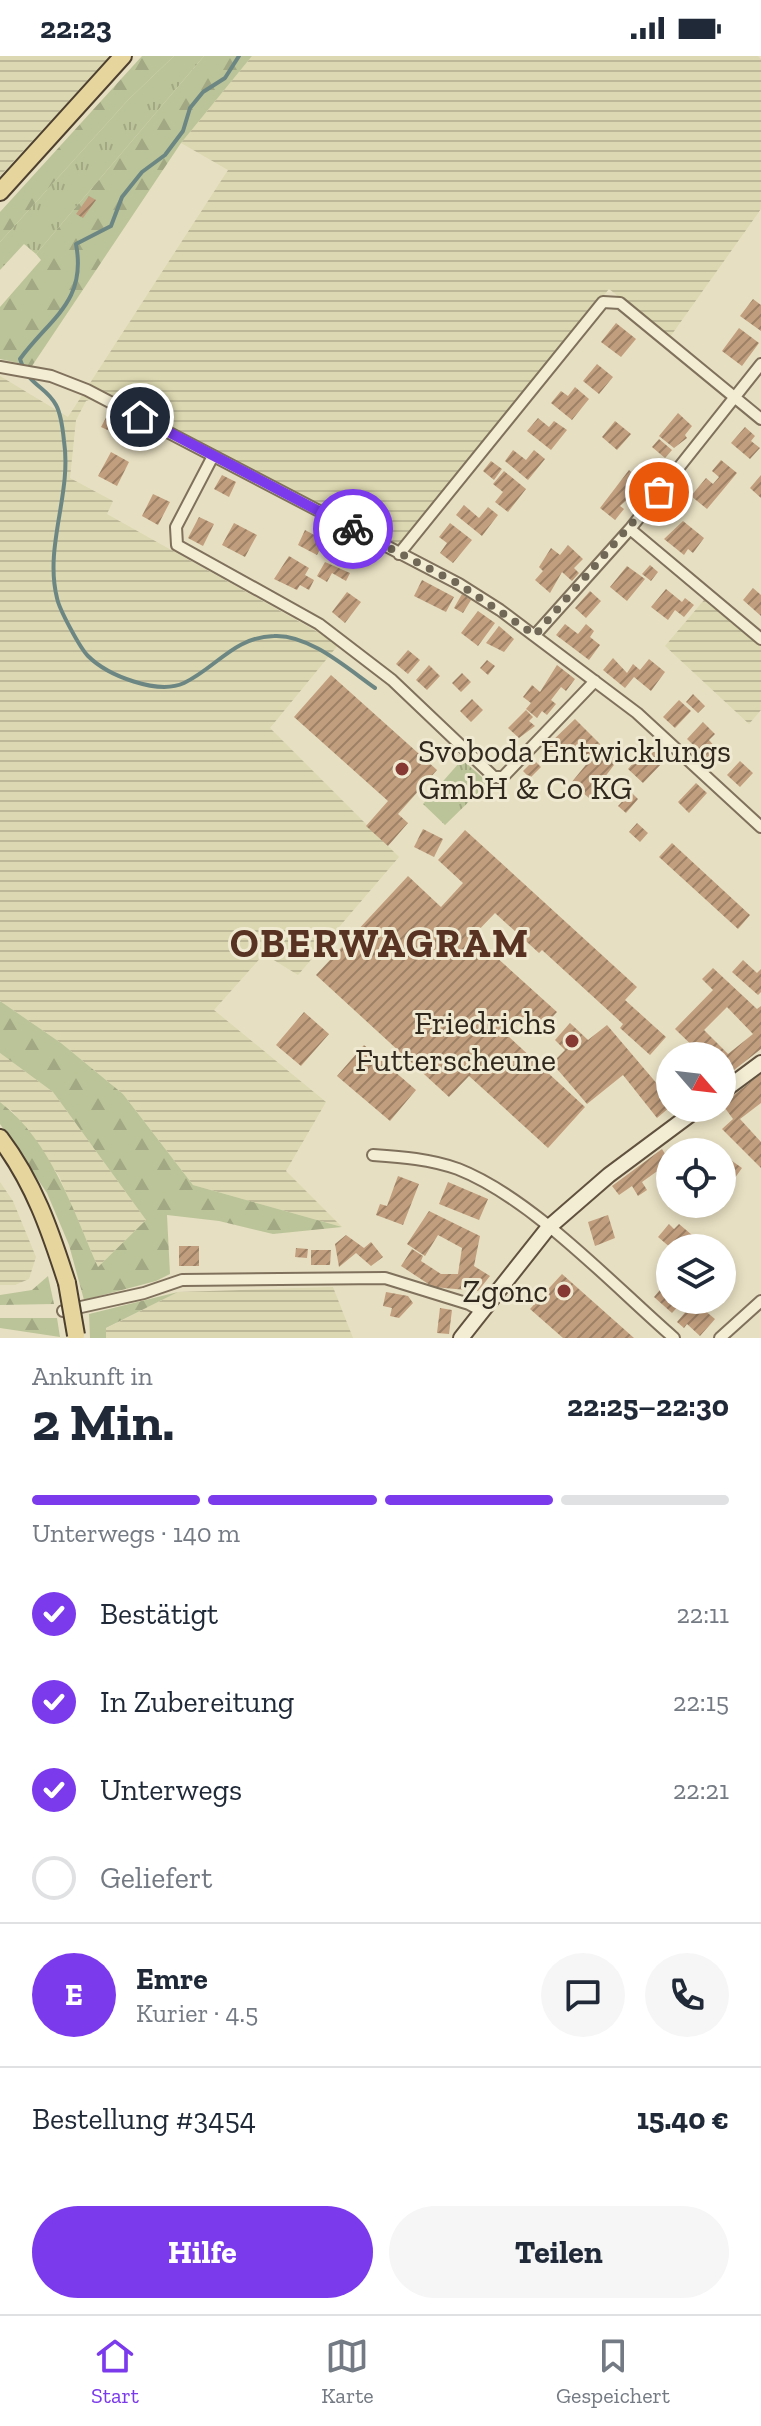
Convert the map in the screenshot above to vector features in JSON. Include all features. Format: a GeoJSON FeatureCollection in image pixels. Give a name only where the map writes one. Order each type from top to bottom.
{"type":"FeatureCollection","features":[{"type":"Feature","properties":{"kind":"main road"},"geometry":{"type":"LineString","coordinates":[[0,192],[123,56]]}},
{"type":"Feature","properties":{"kind":"main road"},"geometry":{"type":"LineString","coordinates":[[736,1082],[761,1063]]}},
{"type":"Feature","properties":{"kind":"main road"},"geometry":{"type":"LineString","coordinates":[[461,1338],[548,1228],[609,1175],[680,1122]]}},
{"type":"Feature","properties":{"kind":"main road"},"geometry":{"type":"LineString","coordinates":[[0,1138],[22,1168],[45,1211],[67,1283],[76,1336]]}},
{"type":"Feature","properties":{"kind":"street"},"geometry":{"type":"LineString","coordinates":[[399,554],[603,302],[616,301],[761,419]]}},
{"type":"Feature","properties":{"kind":"street"},"geometry":{"type":"LineString","coordinates":[[535,635],[630,529],[761,364]]}},
{"type":"Feature","properties":{"kind":"street"},"geometry":{"type":"LineString","coordinates":[[0,367],[31,372],[87,390],[459,584],[535,635],[637,713],[761,827]]}},
{"type":"Feature","properties":{"kind":"street"},"geometry":{"type":"LineString","coordinates":[[213,456],[176,527],[177,545],[319,624],[392,680],[498,779],[595,681]]}},
{"type":"Feature","properties":{"kind":"street"},"geometry":{"type":"LineString","coordinates":[[630,529],[761,639]]}},
{"type":"Feature","properties":{"kind":"street"},"geometry":{"type":"LineString","coordinates":[[373,1155],[419,1159],[457,1169],[496,1188],[548,1228],[674,1338]]}},
{"type":"Feature","properties":{"kind":"street"},"geometry":{"type":"LineString","coordinates":[[63,1311],[144,1293],[182,1280],[385,1278],[469,1304],[482,1311]]}},
{"type":"Feature","properties":{"kind":"street"},"geometry":{"type":"LineString","coordinates":[[720,1338],[761,1301]]}},
{"type":"Feature","properties":{"kind":"shaded area"},"geometry":{"type":"Polygon","coordinates":[[[0,56],[110,56],[0,176],[0,56]]]}},
{"type":"Feature","properties":{"kind":"shaded area"},"geometry":{"type":"Polygon","coordinates":[[[252,56],[758,56],[761,59],[761,209],[670,337],[609,289],[398,549],[100,389],[95,398],[86,401],[76,420],[70,478],[113,501],[107,514],[339,644],[270,728],[399,857],[298,975],[264,954],[214,1010],[326,1102],[286,1171],[342,1227],[193,1185],[123,1094],[61,1043],[0,1001],[0,376],[68,417],[228,170],[181,143],[252,56]]]}},
{"type":"Feature","properties":{"kind":"shaded area"},"geometry":{"type":"Polygon","coordinates":[[[704,600],[753,640],[761,631],[761,710],[749,724],[665,646],[704,600]]]}},
{"type":"Feature","properties":{"kind":"shaded area"},"geometry":{"type":"Polygon","coordinates":[[[0,1053],[53,1092],[146,1220],[98,1267],[59,1176],[14,1113],[0,1102],[0,1053]]]}},
{"type":"Feature","properties":{"kind":"shaded area"},"geometry":{"type":"Polygon","coordinates":[[[0,1182],[13,1201],[36,1257],[29,1279],[15,1285],[0,1285],[0,1182]]]}},
{"type":"Feature","properties":{"kind":"shaded area"},"geometry":{"type":"Polygon","coordinates":[[[333,1287],[353,1338],[106,1338],[105,1329],[178,1292],[333,1287]]]}},
{"type":"Feature","properties":{"kind":"green space"},"geometry":{"type":"Polygon","coordinates":[[[142,56],[174,56],[128,100],[0,242],[0,212],[142,56]]]}},
{"type":"Feature","properties":{"kind":"green space"},"geometry":{"type":"Polygon","coordinates":[[[174,56],[204,56],[36,254],[24,244],[0,270],[0,242],[128,100],[174,56]]]}},
{"type":"Feature","properties":{"kind":"green space"},"geometry":{"type":"Polygon","coordinates":[[[204,56],[252,56],[181,143],[32,366],[0,359],[0,307],[41,260],[36,254],[204,56]]]}},
{"type":"Feature","properties":{"kind":"green space"},"geometry":{"type":"Polygon","coordinates":[[[459,763],[466,763],[484,779],[485,786],[445,825],[423,804],[459,763]]]}},
{"type":"Feature","properties":{"kind":"green space"},"geometry":{"type":"Polygon","coordinates":[[[0,1001],[61,1043],[123,1094],[193,1185],[342,1227],[273,1234],[219,1221],[167,1215],[170,1274],[156,1281],[84,1300],[69,1245],[47,1193],[0,1124],[0,1102],[18,1118],[47,1156],[98,1267],[146,1220],[53,1092],[0,1053],[0,1001]]]}},
{"type":"Feature","properties":{"kind":"green space"},"geometry":{"type":"Polygon","coordinates":[[[48,1276],[54,1304],[0,1305],[0,1295],[32,1290],[48,1276]]]}},
{"type":"Feature","properties":{"kind":"green space"},"geometry":{"type":"Polygon","coordinates":[[[178,1292],[106,1328],[106,1338],[90,1338],[89,1314],[178,1292]]]}},
{"type":"Feature","properties":{"kind":"green space"},"geometry":{"type":"Polygon","coordinates":[[[0,1318],[57,1318],[60,1337],[0,1328],[0,1318]]]}},
{"type":"Feature","properties":{"kind":"building"},"geometry":{"type":"Polygon","coordinates":[[[89,196],[96,200],[83,218],[76,214],[89,196]]]}},
{"type":"Feature","properties":{"kind":"building"},"geometry":{"type":"Polygon","coordinates":[[[753,299],[761,305],[761,331],[740,316],[753,299]]]}},
{"type":"Feature","properties":{"kind":"building"},"geometry":{"type":"Polygon","coordinates":[[[616,323],[636,339],[621,357],[601,342],[616,323]]]}},
{"type":"Feature","properties":{"kind":"building"},"geometry":{"type":"Polygon","coordinates":[[[739,328],[759,343],[742,366],[722,351],[739,328]]]}},
{"type":"Feature","properties":{"kind":"building"},"geometry":{"type":"Polygon","coordinates":[[[597,364],[613,377],[599,394],[583,381],[597,364]]]}},
{"type":"Feature","properties":{"kind":"building"},"geometry":{"type":"Polygon","coordinates":[[[575,387],[589,399],[572,420],[551,403],[561,391],[568,396],[575,387]]]}},
{"type":"Feature","properties":{"kind":"building"},"geometry":{"type":"Polygon","coordinates":[[[678,413],[692,426],[685,435],[687,438],[674,448],[659,436],[678,413]]]}},
{"type":"Feature","properties":{"kind":"building"},"geometry":{"type":"Polygon","coordinates":[[[108,414],[120,421],[114,433],[101,427],[108,414]]]}},
{"type":"Feature","properties":{"kind":"building"},"geometry":{"type":"Polygon","coordinates":[[[538,418],[549,427],[554,421],[567,430],[551,450],[527,431],[538,418]]]}},
{"type":"Feature","properties":{"kind":"building"},"geometry":{"type":"Polygon","coordinates":[[[615,421],[631,434],[617,450],[602,437],[615,421]]]}},
{"type":"Feature","properties":{"kind":"building"},"geometry":{"type":"Polygon","coordinates":[[[745,427],[755,436],[751,441],[760,448],[750,459],[731,443],[745,427]]]}},
{"type":"Feature","properties":{"kind":"building"},"geometry":{"type":"Polygon","coordinates":[[[659,439],[672,450],[665,458],[652,447],[659,439]]]}},
{"type":"Feature","properties":{"kind":"building"},"geometry":{"type":"Polygon","coordinates":[[[513,450],[526,460],[534,450],[545,459],[528,480],[505,461],[513,450]]]}},
{"type":"Feature","properties":{"kind":"building"},"geometry":{"type":"Polygon","coordinates":[[[111,452],[129,462],[117,486],[98,476],[111,452]]]}},
{"type":"Feature","properties":{"kind":"building"},"geometry":{"type":"Polygon","coordinates":[[[721,460],[737,473],[707,509],[691,496],[706,478],[713,484],[719,477],[712,471],[721,460]]]}},
{"type":"Feature","properties":{"kind":"building"},"geometry":{"type":"Polygon","coordinates":[[[491,461],[502,469],[494,480],[483,471],[491,461]]]}},
{"type":"Feature","properties":{"kind":"building"},"geometry":{"type":"Polygon","coordinates":[[[629,470],[645,484],[620,506],[624,509],[615,520],[600,508],[629,470]]]}},
{"type":"Feature","properties":{"kind":"building"},"geometry":{"type":"Polygon","coordinates":[[[504,471],[526,489],[508,512],[495,502],[503,492],[493,484],[504,471]]]}},
{"type":"Feature","properties":{"kind":"building"},"geometry":{"type":"Polygon","coordinates":[[[222,475],[236,482],[229,497],[214,489],[222,475]]]}},
{"type":"Feature","properties":{"kind":"building"},"geometry":{"type":"Polygon","coordinates":[[[761,475],[761,498],[750,488],[761,475]]]}},
{"type":"Feature","properties":{"kind":"building"},"geometry":{"type":"Polygon","coordinates":[[[153,494],[170,502],[158,525],[142,516],[153,494]]]}},
{"type":"Feature","properties":{"kind":"building"},"geometry":{"type":"Polygon","coordinates":[[[464,505],[479,518],[488,507],[498,515],[482,536],[456,515],[464,505]]]}},
{"type":"Feature","properties":{"kind":"building"},"geometry":{"type":"Polygon","coordinates":[[[199,517],[214,524],[203,546],[188,538],[199,517]]]}},
{"type":"Feature","properties":{"kind":"building"},"geometry":{"type":"Polygon","coordinates":[[[683,521],[704,538],[693,553],[688,549],[684,555],[664,539],[683,521]]]}},
{"type":"Feature","properties":{"kind":"building"},"geometry":{"type":"Polygon","coordinates":[[[234,523],[257,535],[245,557],[222,545],[234,523]]]}},
{"type":"Feature","properties":{"kind":"building"},"geometry":{"type":"Polygon","coordinates":[[[450,523],[472,540],[453,563],[440,553],[447,543],[439,537],[450,523]]]}},
{"type":"Feature","properties":{"kind":"building"},"geometry":{"type":"Polygon","coordinates":[[[305,530],[320,538],[323,532],[336,538],[330,549],[322,545],[317,555],[298,545],[305,530]]]}},
{"type":"Feature","properties":{"kind":"building"},"geometry":{"type":"Polygon","coordinates":[[[341,538],[359,548],[350,565],[332,556],[341,538]]]}},
{"type":"Feature","properties":{"kind":"building"},"geometry":{"type":"Polygon","coordinates":[[[568,545],[583,559],[574,568],[579,573],[572,581],[562,572],[550,593],[535,580],[543,571],[539,567],[551,548],[560,555],[568,545]]]}},
{"type":"Feature","properties":{"kind":"building"},"geometry":{"type":"Polygon","coordinates":[[[289,556],[309,568],[305,575],[314,580],[309,590],[300,585],[297,590],[274,579],[289,556]]]}},
{"type":"Feature","properties":{"kind":"building"},"geometry":{"type":"Polygon","coordinates":[[[325,562],[350,573],[346,581],[332,573],[327,582],[317,576],[325,562]]]}},
{"type":"Feature","properties":{"kind":"building"},"geometry":{"type":"Polygon","coordinates":[[[650,565],[658,572],[651,581],[642,574],[650,565]]]}},
{"type":"Feature","properties":{"kind":"building"},"geometry":{"type":"Polygon","coordinates":[[[627,566],[645,579],[627,601],[610,587],[627,566]]]}},
{"type":"Feature","properties":{"kind":"building"},"geometry":{"type":"Polygon","coordinates":[[[422,580],[454,597],[446,612],[414,596],[422,580]]]}},
{"type":"Feature","properties":{"kind":"building"},"geometry":{"type":"Polygon","coordinates":[[[753,588],[761,595],[761,616],[743,600],[753,588]]]}},
{"type":"Feature","properties":{"kind":"building"},"geometry":{"type":"Polygon","coordinates":[[[666,589],[682,602],[685,598],[694,605],[684,617],[675,610],[668,620],[651,607],[666,589]]]}},
{"type":"Feature","properties":{"kind":"building"},"geometry":{"type":"Polygon","coordinates":[[[590,591],[601,601],[586,618],[575,608],[590,591]]]}},
{"type":"Feature","properties":{"kind":"building"},"geometry":{"type":"Polygon","coordinates":[[[347,592],[361,602],[345,623],[332,612],[347,592]]]}},
{"type":"Feature","properties":{"kind":"building"},"geometry":{"type":"Polygon","coordinates":[[[462,594],[471,600],[463,613],[454,608],[462,594]]]}},
{"type":"Feature","properties":{"kind":"building"},"geometry":{"type":"Polygon","coordinates":[[[478,611],[495,623],[478,646],[461,633],[478,611]]]}},
{"type":"Feature","properties":{"kind":"building"},"geometry":{"type":"Polygon","coordinates":[[[565,624],[578,634],[586,624],[594,631],[590,637],[600,645],[589,660],[556,635],[565,624]]]}},
{"type":"Feature","properties":{"kind":"building"},"geometry":{"type":"Polygon","coordinates":[[[499,626],[514,639],[504,652],[486,643],[499,626]]]}},
{"type":"Feature","properties":{"kind":"building"},"geometry":{"type":"Polygon","coordinates":[[[408,650],[420,660],[408,674],[396,664],[408,650]]]}},
{"type":"Feature","properties":{"kind":"building"},"geometry":{"type":"Polygon","coordinates":[[[613,658],[627,673],[633,664],[640,670],[649,659],[665,672],[651,691],[634,677],[625,688],[603,670],[613,658]]]}},
{"type":"Feature","properties":{"kind":"building"},"geometry":{"type":"Polygon","coordinates":[[[487,660],[495,666],[488,675],[480,668],[487,660]]]}},
{"type":"Feature","properties":{"kind":"building"},"geometry":{"type":"Polygon","coordinates":[[[429,665],[440,676],[427,690],[416,680],[429,665]]]}},
{"type":"Feature","properties":{"kind":"building"},"geometry":{"type":"Polygon","coordinates":[[[557,665],[575,679],[566,691],[561,687],[551,700],[556,704],[547,715],[542,711],[537,718],[526,709],[531,703],[523,697],[532,685],[540,692],[557,665]]]}},
{"type":"Feature","properties":{"kind":"building"},"geometry":{"type":"Polygon","coordinates":[[[462,673],[471,682],[461,692],[452,683],[462,673]]]}},
{"type":"Feature","properties":{"kind":"building"},"geometry":{"type":"Polygon","coordinates":[[[331,675],[437,770],[398,814],[408,823],[388,846],[366,826],[388,801],[294,717],[331,675]]]}},
{"type":"Feature","properties":{"kind":"building"},"geometry":{"type":"Polygon","coordinates":[[[693,694],[705,706],[698,713],[686,702],[693,694]]]}},
{"type":"Feature","properties":{"kind":"building"},"geometry":{"type":"Polygon","coordinates":[[[472,699],[483,710],[471,722],[460,711],[472,699]]]}},
{"type":"Feature","properties":{"kind":"building"},"geometry":{"type":"Polygon","coordinates":[[[679,700],[691,711],[675,728],[663,717],[679,700]]]}},
{"type":"Feature","properties":{"kind":"building"},"geometry":{"type":"Polygon","coordinates":[[[526,710],[533,717],[529,721],[535,726],[519,738],[508,728],[526,710]]]}},
{"type":"Feature","properties":{"kind":"building"},"geometry":{"type":"Polygon","coordinates":[[[575,719],[617,761],[589,798],[571,783],[589,761],[569,747],[558,760],[545,748],[575,719]]]}},
{"type":"Feature","properties":{"kind":"building"},"geometry":{"type":"Polygon","coordinates":[[[703,722],[715,734],[709,740],[723,756],[714,765],[687,739],[703,722]]]}},
{"type":"Feature","properties":{"kind":"building"},"geometry":{"type":"Polygon","coordinates":[[[649,745],[665,760],[643,783],[628,769],[649,745]]]}},
{"type":"Feature","properties":{"kind":"building"},"geometry":{"type":"Polygon","coordinates":[[[534,760],[541,767],[530,778],[523,771],[534,760]]]}},
{"type":"Feature","properties":{"kind":"building"},"geometry":{"type":"Polygon","coordinates":[[[740,761],[753,773],[740,787],[727,775],[740,761]]]}},
{"type":"Feature","properties":{"kind":"building"},"geometry":{"type":"Polygon","coordinates":[[[696,783],[707,793],[689,813],[678,802],[696,783]]]}},
{"type":"Feature","properties":{"kind":"building"},"geometry":{"type":"Polygon","coordinates":[[[631,792],[638,799],[626,813],[618,806],[631,792]]]}},
{"type":"Feature","properties":{"kind":"building"},"geometry":{"type":"Polygon","coordinates":[[[637,823],[648,833],[640,842],[629,832],[637,823]]]}},
{"type":"Feature","properties":{"kind":"building"},"geometry":{"type":"Polygon","coordinates":[[[423,829],[443,839],[434,857],[414,847],[423,829]]]}},
{"type":"Feature","properties":{"kind":"building"},"geometry":{"type":"Polygon","coordinates":[[[465,830],[637,987],[625,1000],[666,1037],[662,1042],[656,1042],[656,1048],[650,1055],[620,1028],[623,1024],[542,950],[539,953],[495,913],[473,936],[557,1012],[541,1029],[526,1014],[507,1035],[585,1107],[548,1148],[469,1076],[449,1097],[316,975],[408,876],[441,907],[463,883],[438,860],[465,830]]]}},
{"type":"Feature","properties":{"kind":"building"},"geometry":{"type":"Polygon","coordinates":[[[672,843],[750,915],[738,929],[659,857],[672,843]]]}},
{"type":"Feature","properties":{"kind":"building"},"geometry":{"type":"Polygon","coordinates":[[[743,960],[757,973],[761,969],[761,992],[758,995],[732,972],[743,960]]]}},
{"type":"Feature","properties":{"kind":"building"},"geometry":{"type":"Polygon","coordinates":[[[713,968],[757,1009],[761,1006],[761,1049],[736,1068],[736,1048],[753,1034],[727,1007],[704,1030],[716,1042],[688,1042],[675,1029],[713,990],[702,979],[713,968]]]}},
{"type":"Feature","properties":{"kind":"building"},"geometry":{"type":"Polygon","coordinates":[[[304,1012],[329,1034],[301,1066],[276,1045],[304,1012]]]}},
{"type":"Feature","properties":{"kind":"building"},"geometry":{"type":"Polygon","coordinates":[[[570,1023],[588,1040],[607,1025],[656,1083],[656,1117],[623,1075],[587,1104],[552,1063],[565,1050],[555,1040],[570,1023]]]}},
{"type":"Feature","properties":{"kind":"building"},"geometry":{"type":"Polygon","coordinates":[[[364,1045],[416,1090],[390,1121],[337,1076],[364,1045]]]}},
{"type":"Feature","properties":{"kind":"building"},"geometry":{"type":"Polygon","coordinates":[[[761,1074],[761,1103],[740,1119],[761,1142],[761,1168],[736,1143],[736,1138],[731,1138],[722,1129],[730,1122],[736,1122],[736,1093],[761,1074]]]}},
{"type":"Feature","properties":{"kind":"building"},"geometry":{"type":"Polygon","coordinates":[[[656,1153],[656,1172],[642,1182],[647,1190],[638,1196],[632,1186],[619,1195],[612,1186],[656,1153]]]}},
{"type":"Feature","properties":{"kind":"building"},"geometry":{"type":"Polygon","coordinates":[[[398,1176],[419,1184],[403,1225],[376,1215],[380,1204],[387,1206],[398,1176]]]}},
{"type":"Feature","properties":{"kind":"building"},"geometry":{"type":"Polygon","coordinates":[[[448,1182],[488,1199],[479,1220],[439,1204],[448,1182]]]}},
{"type":"Feature","properties":{"kind":"building"},"geometry":{"type":"Polygon","coordinates":[[[429,1211],[480,1236],[474,1266],[490,1276],[478,1291],[433,1287],[401,1266],[412,1249],[423,1256],[421,1261],[441,1274],[458,1274],[462,1248],[438,1235],[425,1256],[407,1244],[429,1211]]]}},
{"type":"Feature","properties":{"kind":"building"},"geometry":{"type":"Polygon","coordinates":[[[608,1215],[615,1238],[595,1246],[588,1222],[608,1215]]]}},
{"type":"Feature","properties":{"kind":"building"},"geometry":{"type":"Polygon","coordinates":[[[669,1224],[674,1229],[679,1224],[691,1234],[661,1234],[669,1224]]]}},
{"type":"Feature","properties":{"kind":"building"},"geometry":{"type":"Polygon","coordinates":[[[346,1235],[364,1248],[371,1242],[383,1257],[371,1266],[356,1253],[339,1267],[335,1244],[346,1235]]]}},
{"type":"Feature","properties":{"kind":"building"},"geometry":{"type":"Polygon","coordinates":[[[179,1246],[199,1246],[199,1266],[179,1266],[179,1246]]]}},
{"type":"Feature","properties":{"kind":"building"},"geometry":{"type":"Polygon","coordinates":[[[296,1248],[308,1249],[307,1258],[295,1257],[296,1248]]]}},
{"type":"Feature","properties":{"kind":"building"},"geometry":{"type":"Polygon","coordinates":[[[311,1250],[331,1250],[330,1265],[311,1265],[311,1250]]]}},
{"type":"Feature","properties":{"kind":"building","name":"Zgonc"},"geometry":{"type":"Polygon","coordinates":[[[562,1274],[634,1338],[563,1338],[530,1309],[562,1274]]]}},
{"type":"Feature","properties":{"kind":"building"},"geometry":{"type":"Polygon","coordinates":[[[386,1292],[408,1296],[413,1303],[399,1318],[390,1316],[392,1308],[383,1306],[386,1292]]]}},
{"type":"Feature","properties":{"kind":"building"},"geometry":{"type":"Polygon","coordinates":[[[440,1308],[452,1310],[449,1334],[437,1333],[440,1308]]]}},
{"type":"Feature","properties":{"kind":"building"},"geometry":{"type":"Polygon","coordinates":[[[684,1314],[709,1314],[715,1319],[700,1336],[687,1324],[684,1328],[677,1322],[684,1314]]]}},
{"type":"Feature","properties":{"kind":"waterway"},"geometry":{"type":"LineString","coordinates":[[239,56],[225,78],[203,92],[190,108],[183,131],[165,155],[142,172],[122,197],[111,226],[76,244],[78,264],[71,295],[20,359],[32,381],[56,405],[62,428],[64,481],[54,559],[57,598],[70,628],[88,656],[134,682],[161,687],[184,683],[237,647],[274,636],[287,637],[314,647],[375,688]]}},
{"type":"Feature","properties":{"kind":"way so far"},"geometry":{"type":"LineString","coordinates":[[353,529],[459,584],[535,635],[659,492]]}},
{"type":"Feature","properties":{"kind":"place","name":"Svoboda Entwicklungs GmbH & Co KG"},"geometry":{"type":"Point","coordinates":[402,769]}},
{"type":"Feature","properties":{"kind":"place","name":"Friedrichs Futterscheune"},"geometry":{"type":"Point","coordinates":[572,1041]}},
{"type":"Feature","properties":{"kind":"place","name":"Zgonc"},"geometry":{"type":"Point","coordinates":[564,1291]}},
{"type":"Feature","properties":{"kind":"district","name":"OBERWAGRAM"},"geometry":{"type":"Point","coordinates":[380,943]}},
{"type":"Feature","properties":{"kind":"route"},"geometry":{"type":"LineString","coordinates":[[140,417],[353,529]]}}]}
